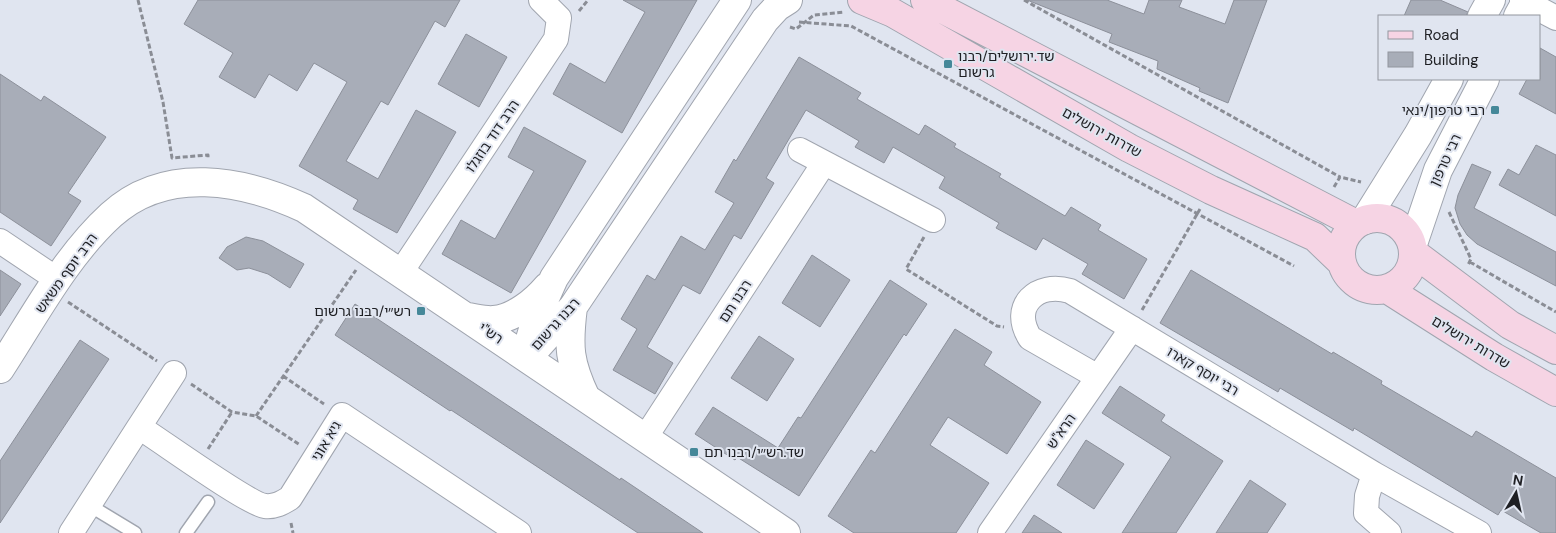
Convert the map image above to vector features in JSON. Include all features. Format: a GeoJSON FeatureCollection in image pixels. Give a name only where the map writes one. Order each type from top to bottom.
{"type":"FeatureCollection","features":[{"type":"Feature","properties":{"kind":"main road","name":"שדרות ירושלים"},"geometry":{"type":"LineString","coordinates":[[862,0],[893,13],[1129,148],[1211,190],[1315,237],[1341,262]]}},
{"type":"Feature","properties":{"kind":"main road"},"geometry":{"type":"LineString","coordinates":[[924,0],[1361,222],[1385,218],[1394,222],[1403,228],[1413,248],[1510,325],[1556,350]]}},
{"type":"Feature","properties":{"kind":"main road"},"geometry":{"type":"LineString","coordinates":[[1361,222],[1343,241],[1341,262],[1348,277],[1362,288],[1387,290],[1404,280],[1410,272],[1413,248]]}},
{"type":"Feature","properties":{"kind":"main road","name":"שדרות ירושלים"},"geometry":{"type":"LineString","coordinates":[[1387,290],[1494,358],[1556,392]]}},
{"type":"Feature","properties":{"kind":"street","name":"הרב דוד בוזגלו"},"geometry":{"type":"LineString","coordinates":[[401,272],[556,39],[559,18],[541,0]]}},
{"type":"Feature","properties":{"kind":"street","name":"רבנו גרשום"},"geometry":{"type":"LineString","coordinates":[[525,356],[537,316],[554,278],[737,0]]}},
{"type":"Feature","properties":{"kind":"street","name":"רבנו גרשום"},"geometry":{"type":"LineString","coordinates":[[525,356],[539,345],[573,307],[766,20],[776,7],[788,0]]}},
{"type":"Feature","properties":{"kind":"street"},"geometry":{"type":"LineString","coordinates":[[1483,15],[1491,0]]}},
{"type":"Feature","properties":{"kind":"street"},"geometry":{"type":"LineString","coordinates":[[1523,4],[1556,18]]}},
{"type":"Feature","properties":{"kind":"street"},"geometry":{"type":"LineString","coordinates":[[1361,222],[1418,135],[1448,80]]}},
{"type":"Feature","properties":{"kind":"street","name":"רבי טרפון"},"geometry":{"type":"LineString","coordinates":[[1413,248],[1438,170],[1485,80]]}},
{"type":"Feature","properties":{"kind":"street"},"geometry":{"type":"LineString","coordinates":[[800,150],[933,220]]}},
{"type":"Feature","properties":{"kind":"street","name":"רבנו תם"},"geometry":{"type":"LineString","coordinates":[[645,438],[824,163]]}},
{"type":"Feature","properties":{"kind":"street","name":"רש\"י"},"geometry":{"type":"LineString","coordinates":[[177,183],[208,182],[233,184],[271,193],[304,208],[786,533]]}},
{"type":"Feature","properties":{"kind":"street","name":"הרב יוסף משאש"},"geometry":{"type":"LineString","coordinates":[[0,369],[82,247],[112,214],[138,197],[177,183]]}},
{"type":"Feature","properties":{"kind":"street"},"geometry":{"type":"LineString","coordinates":[[0,241],[55,286]]}},
{"type":"Feature","properties":{"kind":"street"},"geometry":{"type":"LineString","coordinates":[[467,317],[494,320],[509,315],[536,299],[554,278]]}},
{"type":"Feature","properties":{"kind":"street","name":"רבי יוסף קארו"},"geometry":{"type":"LineString","coordinates":[[1025,330],[1023,319],[1026,304],[1042,289],[1057,287],[1070,291],[1465,530]]}},
{"type":"Feature","properties":{"kind":"street"},"geometry":{"type":"LineString","coordinates":[[573,307],[569,348],[574,373],[586,398]]}},
{"type":"Feature","properties":{"kind":"street","name":"הרא\"ש"},"geometry":{"type":"LineString","coordinates":[[990,533],[1132,328]]}},
{"type":"Feature","properties":{"kind":"street"},"geometry":{"type":"LineString","coordinates":[[1025,330],[1030,338],[1098,377]]}},
{"type":"Feature","properties":{"kind":"street"},"geometry":{"type":"LineString","coordinates":[[70,533],[174,373]]}},
{"type":"Feature","properties":{"kind":"street","name":"גיא אוני"},"geometry":{"type":"LineString","coordinates":[[139,427],[244,497],[264,506],[280,504],[290,498],[342,415],[519,533]]}},
{"type":"Feature","properties":{"kind":"street"},"geometry":{"type":"LineString","coordinates":[[1374,474],[1366,496],[1366,513],[1385,532]]}},
{"type":"Feature","properties":{"kind":"lane"},"geometry":{"type":"LineString","coordinates":[[186,533],[208,502]]}},
{"type":"Feature","properties":{"kind":"lane"},"geometry":{"type":"LineString","coordinates":[[89,505],[135,533]]}},
{"type":"Feature","properties":{"kind":"path"},"geometry":{"type":"LineString","coordinates":[[138,0],[163,102],[172,158],[208,155],[208,182]]}},
{"type":"Feature","properties":{"kind":"path"},"geometry":{"type":"LineString","coordinates":[[1024,0],[1340,177]]}},
{"type":"Feature","properties":{"kind":"path"},"geometry":{"type":"LineString","coordinates":[[766,20],[851,26],[1294,266]]}},
{"type":"Feature","properties":{"kind":"path"},"geometry":{"type":"LineString","coordinates":[[1132,328],[1211,190]]}},
{"type":"Feature","properties":{"kind":"path"},"geometry":{"type":"LineString","coordinates":[[933,220],[906,269],[997,326],[1025,330]]}},
{"type":"Feature","properties":{"kind":"path"},"geometry":{"type":"LineString","coordinates":[[256,416],[369,251]]}},
{"type":"Feature","properties":{"kind":"path"},"geometry":{"type":"LineString","coordinates":[[1470,262],[1556,312]]}},
{"type":"Feature","properties":{"kind":"path"},"geometry":{"type":"LineString","coordinates":[[55,286],[174,373],[232,412],[256,416],[316,457]]}},
{"type":"Feature","properties":{"kind":"path"},"geometry":{"type":"LineString","coordinates":[[283,376],[342,415]]}},
{"type":"Feature","properties":{"kind":"path"},"geometry":{"type":"LineString","coordinates":[[197,465],[232,412]]}},
{"type":"Feature","properties":{"kind":"building"},"geometry":{"type":"Polygon","coordinates":[[[198,0],[460,0],[445,27],[435,21],[388,105],[381,101],[346,161],[378,179],[416,110],[456,132],[397,233],[353,209],[358,200],[299,166],[347,82],[314,63],[297,91],[269,74],[255,98],[219,77],[233,53],[184,24],[198,0]]]}},
{"type":"Feature","properties":{"kind":"building"},"geometry":{"type":"Polygon","coordinates":[[[623,0],[697,0],[622,133],[553,94],[570,63],[605,83],[645,12],[623,0]]]}},
{"type":"Feature","properties":{"kind":"building"},"geometry":{"type":"Polygon","coordinates":[[[1027,0],[1107,0],[1144,14],[1149,0],[1182,0],[1179,7],[1225,24],[1234,0],[1267,0],[1228,103],[1199,91],[1200,88],[1157,69],[1158,61],[1109,42],[1112,34],[1027,0]]]}},
{"type":"Feature","properties":{"kind":"building"},"geometry":{"type":"Polygon","coordinates":[[[1411,0],[1440,0],[1468,12],[1466,15],[1404,15],[1411,0]]]}},
{"type":"Feature","properties":{"kind":"building"},"geometry":{"type":"Polygon","coordinates":[[[466,34],[507,57],[479,107],[438,84],[466,34]]]}},
{"type":"Feature","properties":{"kind":"building"},"geometry":{"type":"Polygon","coordinates":[[[1541,49],[1556,57],[1556,114],[1519,94],[1526,80],[1541,80],[1541,49]]]}},
{"type":"Feature","properties":{"kind":"building"},"geometry":{"type":"Polygon","coordinates":[[[799,57],[861,93],[857,99],[919,135],[925,125],[956,144],[954,147],[1001,174],[999,177],[1065,216],[1071,207],[1101,225],[1098,230],[1147,259],[1124,299],[1082,274],[1088,264],[1043,238],[1036,250],[996,228],[999,223],[939,188],[945,177],[893,147],[884,163],[855,147],[859,141],[806,110],[766,178],[774,183],[741,239],[734,235],[700,294],[683,285],[647,347],[673,363],[655,394],[613,370],[637,329],[621,319],[647,275],[655,280],[681,236],[705,250],[734,203],[715,192],[799,57]]]}},
{"type":"Feature","properties":{"kind":"building"},"geometry":{"type":"Polygon","coordinates":[[[0,74],[41,101],[44,96],[106,137],[68,193],[81,201],[51,246],[0,212],[0,74]]]}},
{"type":"Feature","properties":{"kind":"building"},"geometry":{"type":"Polygon","coordinates":[[[524,127],[586,161],[511,293],[442,254],[461,220],[495,239],[534,171],[508,157],[524,127]]]}},
{"type":"Feature","properties":{"kind":"building"},"geometry":{"type":"Polygon","coordinates":[[[1536,145],[1556,155],[1556,216],[1499,185],[1508,169],[1519,175],[1536,145]]]}},
{"type":"Feature","properties":{"kind":"building"},"geometry":{"type":"Polygon","coordinates":[[[1472,164],[1491,172],[1474,208],[1556,252],[1556,286],[1477,244],[1467,235],[1460,224],[1455,208],[1458,195],[1472,164]]]}},
{"type":"Feature","properties":{"kind":"building"},"geometry":{"type":"Polygon","coordinates":[[[246,237],[263,241],[304,264],[290,288],[268,274],[249,268],[237,270],[219,258],[227,247],[246,237]]]}},
{"type":"Feature","properties":{"kind":"building"},"geometry":{"type":"Polygon","coordinates":[[[812,255],[850,280],[820,327],[782,303],[812,255]]]}},
{"type":"Feature","properties":{"kind":"building"},"geometry":{"type":"Polygon","coordinates":[[[0,270],[21,284],[0,316],[0,270]]]}},
{"type":"Feature","properties":{"kind":"building"},"geometry":{"type":"Polygon","coordinates":[[[1191,270],[1332,354],[1333,352],[1382,381],[1381,384],[1472,437],[1476,431],[1556,478],[1556,533],[1541,533],[1501,510],[1498,515],[1354,428],[1353,431],[1280,388],[1278,392],[1160,323],[1191,270]]]}},
{"type":"Feature","properties":{"kind":"building"},"geometry":{"type":"Polygon","coordinates":[[[890,280],[927,304],[906,336],[904,334],[799,496],[737,457],[735,460],[695,434],[713,407],[778,448],[798,417],[801,418],[890,280]]]}},
{"type":"Feature","properties":{"kind":"building"},"geometry":{"type":"Polygon","coordinates":[[[355,304],[703,533],[638,533],[450,411],[335,335],[355,304]]]}},
{"type":"Feature","properties":{"kind":"building"},"geometry":{"type":"Polygon","coordinates":[[[955,329],[992,352],[984,365],[1041,402],[1007,454],[948,417],[930,445],[989,483],[956,533],[854,533],[828,516],[871,450],[875,453],[955,329]]]}},
{"type":"Feature","properties":{"kind":"building"},"geometry":{"type":"Polygon","coordinates":[[[759,336],[794,359],[767,401],[731,378],[759,336]]]}},
{"type":"Feature","properties":{"kind":"building"},"geometry":{"type":"Polygon","coordinates":[[[80,340],[109,359],[0,523],[0,461],[80,340]]]}},
{"type":"Feature","properties":{"kind":"building"},"geometry":{"type":"Polygon","coordinates":[[[1120,386],[1165,415],[1161,421],[1223,461],[1176,533],[1122,533],[1171,457],[1102,413],[1120,386]]]}},
{"type":"Feature","properties":{"kind":"building"},"geometry":{"type":"Polygon","coordinates":[[[1086,440],[1124,464],[1094,509],[1057,485],[1086,440]]]}},
{"type":"Feature","properties":{"kind":"building"},"geometry":{"type":"Polygon","coordinates":[[[1250,480],[1286,504],[1267,533],[1216,533],[1250,480]]]}},
{"type":"Feature","properties":{"kind":"building"},"geometry":{"type":"Polygon","coordinates":[[[1034,515],[1062,533],[1022,533],[1034,515]]]}},
{"type":"Feature","properties":{"kind":"place","name":"שד.ירושלים/רבנו גרשום"},"geometry":{"type":"Point","coordinates":[948,64]}},
{"type":"Feature","properties":{"kind":"place","name":"רבי טרפון/ינאי"},"geometry":{"type":"Point","coordinates":[1495,110]}},
{"type":"Feature","properties":{"kind":"place","name":"רש״י/רבנו גרשום"},"geometry":{"type":"Point","coordinates":[421,311]}},
{"type":"Feature","properties":{"kind":"place","name":"שד.רש״י/רבנו תם"},"geometry":{"type":"Point","coordinates":[694,452]}}]}
